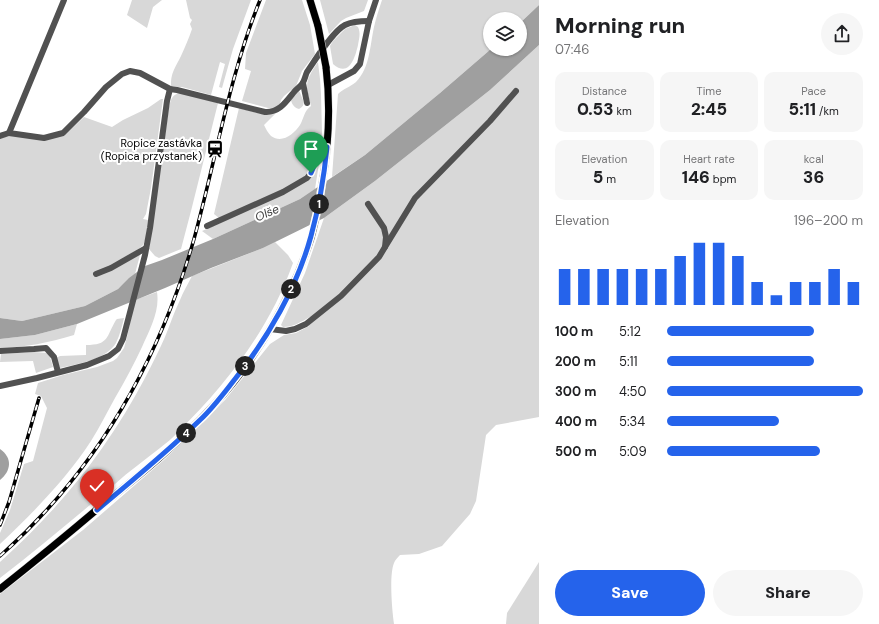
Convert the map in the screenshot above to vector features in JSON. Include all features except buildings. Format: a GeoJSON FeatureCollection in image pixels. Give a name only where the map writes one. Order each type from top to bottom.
{"type":"FeatureCollection","features":[{"type":"Feature","properties":{"kind":"main road"},"geometry":{"type":"LineString","coordinates":[[0,589],[138,477],[200,420],[224,394],[245,367],[270,329],[296,278],[311,237],[319,204],[326,163],[330,110],[328,85],[318,26],[310,0]]}},
{"type":"Feature","properties":{"kind":"street"},"geometry":{"type":"LineString","coordinates":[[9,133],[64,0]]}},
{"type":"Feature","properties":{"kind":"street"},"geometry":{"type":"LineString","coordinates":[[328,85],[354,71],[360,64],[369,21],[376,0]]}},
{"type":"Feature","properties":{"kind":"street"},"geometry":{"type":"LineString","coordinates":[[0,136],[9,133],[44,138],[63,133],[106,87],[122,74],[130,71],[140,73],[170,89],[270,113],[281,107],[302,83],[321,51],[337,31],[346,24],[352,22],[369,21]]}},
{"type":"Feature","properties":{"kind":"street"},"geometry":{"type":"LineString","coordinates":[[302,83],[307,102]]}},
{"type":"Feature","properties":{"kind":"street"},"geometry":{"type":"LineString","coordinates":[[0,386],[87,365],[109,356],[118,348],[123,339],[145,255],[170,89]]}},
{"type":"Feature","properties":{"kind":"street"},"geometry":{"type":"LineString","coordinates":[[270,329],[286,331],[306,324],[341,296],[379,257],[415,198],[490,121],[516,91]]}},
{"type":"Feature","properties":{"kind":"street"},"geometry":{"type":"LineString","coordinates":[[208,226],[283,192],[307,178],[311,173],[318,156],[327,147]]}},
{"type":"Feature","properties":{"kind":"street"},"geometry":{"type":"LineString","coordinates":[[368,204],[384,228],[386,237],[385,247]]}},
{"type":"Feature","properties":{"kind":"street"},"geometry":{"type":"LineString","coordinates":[[96,274],[111,268],[146,248]]}},
{"type":"Feature","properties":{"kind":"street"},"geometry":{"type":"LineString","coordinates":[[0,351],[46,348],[54,357],[58,372]]}},
{"type":"Feature","properties":{"kind":"shaded area"},"geometry":{"type":"Polygon","coordinates":[[[132,0],[162,0],[153,7],[147,28],[127,15],[132,0]]]}},
{"type":"Feature","properties":{"kind":"shaded area"},"geometry":{"type":"Polygon","coordinates":[[[186,0],[251,0],[233,49],[222,88],[219,87],[225,64],[220,62],[211,95],[182,87],[171,86],[172,74],[192,29],[190,24],[192,20],[190,18],[186,0]]]}},
{"type":"Feature","properties":{"kind":"shaded area"},"geometry":{"type":"Polygon","coordinates":[[[266,0],[302,0],[310,25],[315,54],[302,71],[296,86],[284,96],[276,108],[272,109],[242,101],[251,71],[245,69],[246,53],[266,0]]]}},
{"type":"Feature","properties":{"kind":"shaded area"},"geometry":{"type":"Polygon","coordinates":[[[320,0],[368,0],[364,11],[341,21],[329,34],[320,0]]]}},
{"type":"Feature","properties":{"kind":"shaded area"},"geometry":{"type":"Polygon","coordinates":[[[382,0],[539,0],[539,5],[527,16],[527,12],[483,12],[483,56],[365,155],[332,177],[338,94],[356,82],[361,76],[369,56],[375,24],[382,0]]]}},
{"type":"Feature","properties":{"kind":"shaded area"},"geometry":{"type":"Polygon","coordinates":[[[539,5],[539,45],[490,90],[375,181],[324,218],[263,248],[77,324],[35,335],[0,339],[0,318],[22,321],[85,306],[118,289],[129,278],[145,266],[213,239],[300,199],[365,155],[483,56],[527,56],[527,16],[539,5]]]}},
{"type":"Feature","properties":{"kind":"shaded area"},"geometry":{"type":"Polygon","coordinates":[[[355,25],[358,27],[360,34],[355,55],[347,68],[339,68],[333,64],[330,46],[345,29],[355,25]]]}},
{"type":"Feature","properties":{"kind":"shaded area"},"geometry":{"type":"Polygon","coordinates":[[[539,45],[539,417],[496,425],[486,435],[476,501],[470,514],[442,546],[419,554],[400,555],[396,560],[392,568],[391,584],[394,624],[0,624],[0,594],[83,530],[165,459],[225,400],[270,344],[284,335],[296,333],[309,326],[310,317],[290,326],[283,327],[281,325],[305,273],[324,218],[375,181],[490,90],[539,45]]]}},
{"type":"Feature","properties":{"kind":"shaded area"},"geometry":{"type":"Polygon","coordinates":[[[318,62],[322,133],[321,144],[312,161],[310,171],[300,181],[219,218],[214,214],[239,108],[266,115],[275,114],[264,125],[271,136],[279,139],[291,135],[301,122],[305,112],[311,106],[307,83],[308,78],[318,62]]]}},
{"type":"Feature","properties":{"kind":"shaded area"},"geometry":{"type":"Polygon","coordinates":[[[297,91],[300,92],[304,103],[299,109],[294,106],[291,100],[297,91]]]}},
{"type":"Feature","properties":{"kind":"shaded area"},"geometry":{"type":"Polygon","coordinates":[[[181,93],[218,103],[181,249],[159,258],[149,249],[170,102],[172,97],[181,93]]]}},
{"type":"Feature","properties":{"kind":"shaded area"},"geometry":{"type":"Polygon","coordinates":[[[163,99],[151,188],[146,214],[143,219],[148,220],[146,237],[141,247],[123,258],[140,255],[135,274],[118,289],[85,306],[22,321],[0,318],[0,138],[15,135],[64,136],[84,117],[112,127],[148,108],[163,99]]]}},
{"type":"Feature","properties":{"kind":"shaded area"},"geometry":{"type":"Polygon","coordinates":[[[320,157],[315,189],[300,199],[213,239],[202,231],[311,177],[320,157]]]}},
{"type":"Feature","properties":{"kind":"shaded area"},"geometry":{"type":"Polygon","coordinates":[[[275,242],[288,255],[293,263],[272,310],[245,354],[230,375],[196,414],[172,438],[0,578],[0,562],[43,521],[81,477],[115,430],[155,358],[181,297],[192,276],[275,242]]]}},
{"type":"Feature","properties":{"kind":"shaded area"},"geometry":{"type":"Polygon","coordinates":[[[157,292],[158,299],[154,320],[139,353],[91,441],[71,469],[25,520],[0,544],[0,533],[10,510],[24,464],[33,461],[47,408],[41,396],[35,394],[38,383],[97,367],[117,358],[124,348],[135,300],[157,292]]]}},
{"type":"Feature","properties":{"kind":"shaded area"},"geometry":{"type":"Polygon","coordinates":[[[124,318],[116,343],[105,354],[83,363],[60,368],[56,358],[60,356],[86,355],[86,345],[93,345],[103,342],[116,320],[124,318]]]}},
{"type":"Feature","properties":{"kind":"shaded area"},"geometry":{"type":"Polygon","coordinates":[[[77,324],[74,335],[37,344],[0,348],[0,339],[35,335],[77,324]]]}},
{"type":"Feature","properties":{"kind":"shaded area"},"geometry":{"type":"Polygon","coordinates":[[[34,352],[48,353],[53,367],[36,373],[33,361],[0,362],[1,354],[34,352]]]}},
{"type":"Feature","properties":{"kind":"shaded area"},"geometry":{"type":"Polygon","coordinates":[[[0,449],[7,456],[9,464],[6,473],[0,480],[0,449]]]}},
{"type":"Feature","properties":{"kind":"shaded area"},"geometry":{"type":"Polygon","coordinates":[[[539,562],[539,624],[506,624],[507,613],[539,562]]]}},
{"type":"Feature","properties":{"kind":"railway"},"geometry":{"type":"LineString","coordinates":[[0,556],[34,523],[66,488],[94,451],[120,411],[143,371],[180,284],[202,209],[231,88],[249,29],[260,0]]}},
{"type":"Feature","properties":{"kind":"railway"},"geometry":{"type":"LineString","coordinates":[[0,525],[9,502],[39,398]]}},
{"type":"Feature","properties":{"kind":"place","name":"Ropice zastávka (Ropica przystanek)"},"geometry":{"type":"Point","coordinates":[215,149]}},
{"type":"Feature","properties":{"kind":"route"},"geometry":{"type":"LineString","coordinates":[[97,510],[138,477],[200,420],[224,394],[245,367],[270,329],[296,278],[311,237],[319,204],[326,163],[327,147],[318,156],[311,173]]}},
{"type":"Feature","properties":{"kind":"water label","name":"Olše"},"geometry":{"type":"Point","coordinates":[267,213]}}]}
